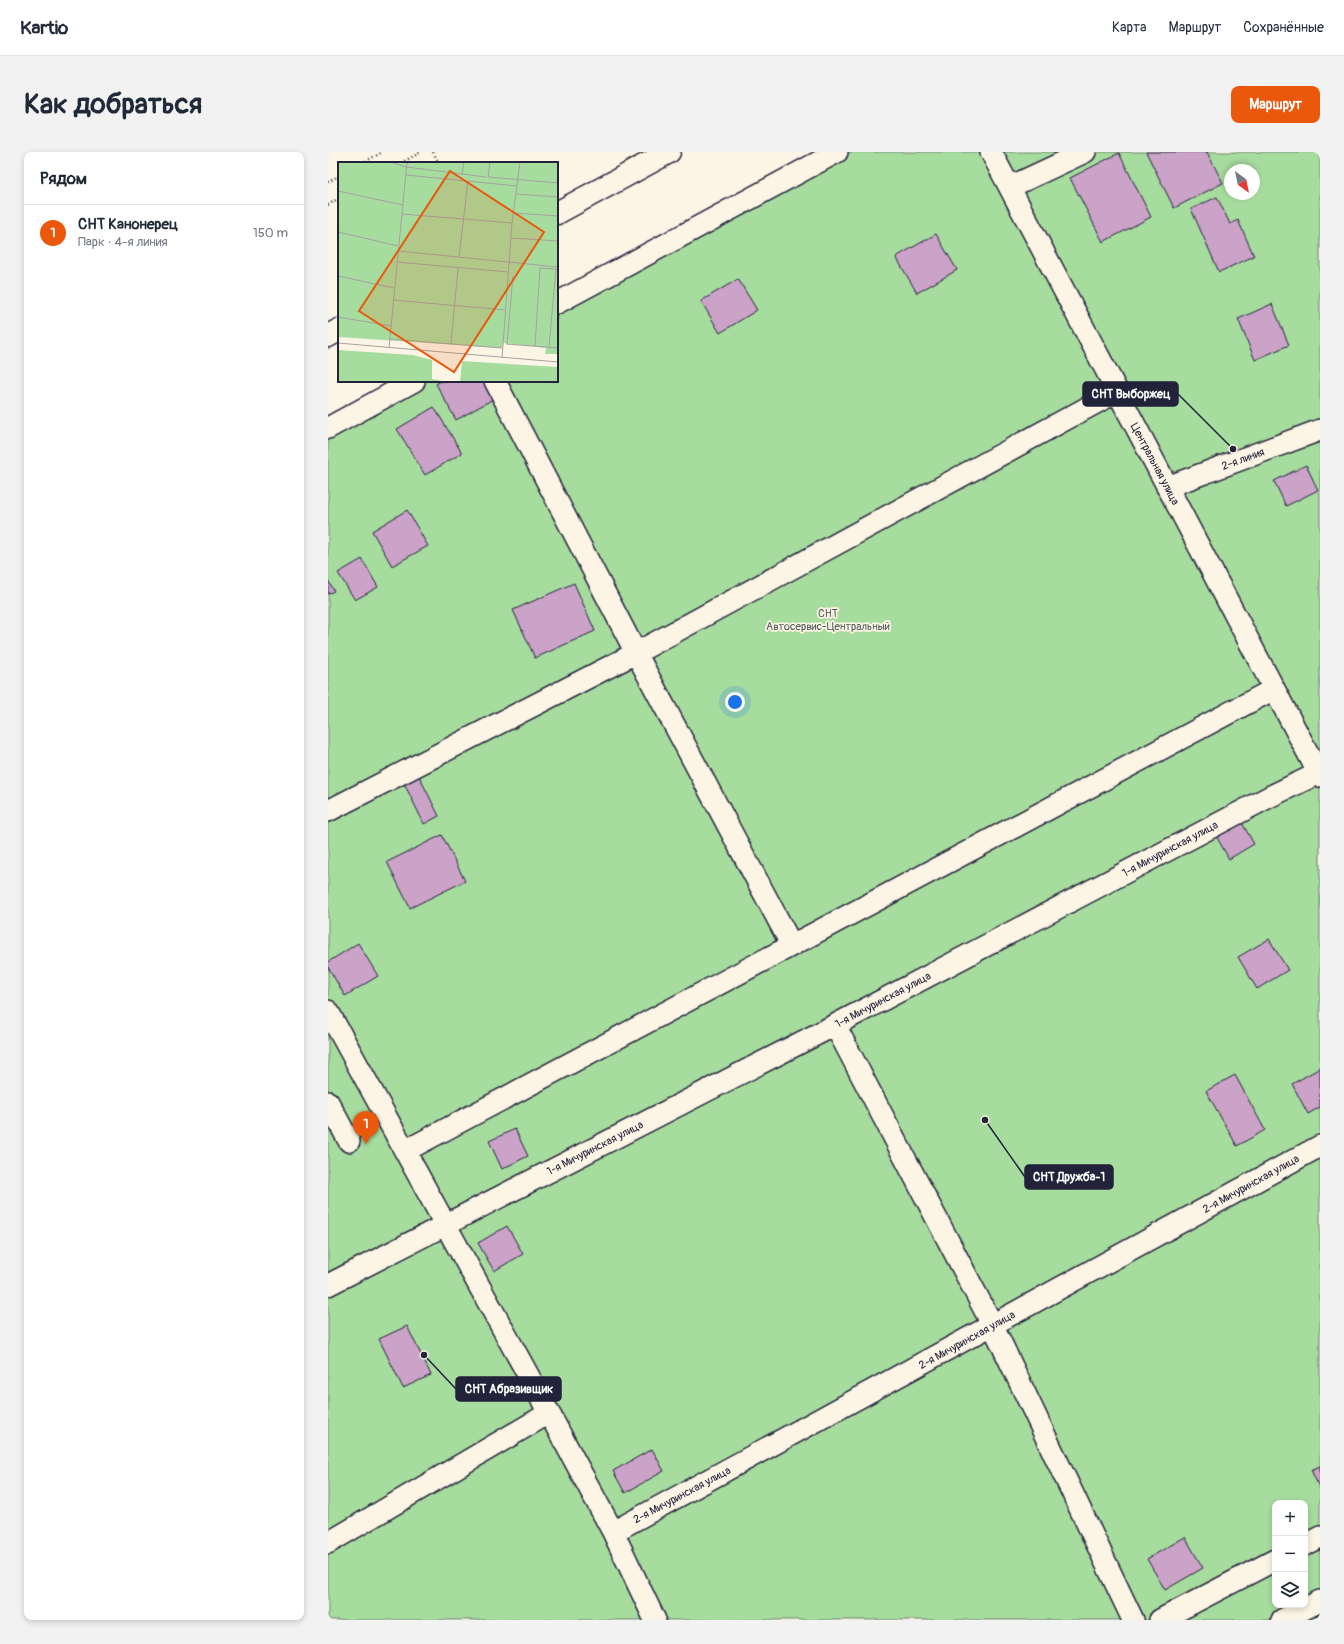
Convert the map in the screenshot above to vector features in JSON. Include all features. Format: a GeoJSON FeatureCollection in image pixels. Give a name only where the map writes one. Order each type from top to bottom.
{"type":"FeatureCollection","features":[{"type":"Feature","properties":{"kind":"main road"},"geometry":{"type":"LineString","coordinates":[[558,212],[669,152]]}},
{"type":"Feature","properties":{"kind":"main road"},"geometry":{"type":"LineString","coordinates":[[328,336],[338,331]]}},
{"type":"Feature","properties":{"kind":"street"},"geometry":{"type":"LineString","coordinates":[[558,302],[837,152]]}},
{"type":"Feature","properties":{"kind":"street","name":"Центральная улица"},"geometry":{"type":"LineString","coordinates":[[991,152],[1116,392],[1319,775]]}},
{"type":"Feature","properties":{"kind":"street"},"geometry":{"type":"LineString","coordinates":[[1010,187],[1085,152]]}},
{"type":"Feature","properties":{"kind":"street"},"geometry":{"type":"LineString","coordinates":[[328,428],[412,382]]}},
{"type":"Feature","properties":{"kind":"street"},"geometry":{"type":"LineString","coordinates":[[496,382],[636,653],[791,944]]}},
{"type":"Feature","properties":{"kind":"street"},"geometry":{"type":"LineString","coordinates":[[328,811],[636,653],[1116,392]]}},
{"type":"Feature","properties":{"kind":"street","name":"2-я линия"},"geometry":{"type":"LineString","coordinates":[[1167,487],[1320,430]]}},
{"type":"Feature","properties":{"kind":"street"},"geometry":{"type":"LineString","coordinates":[[405,1151],[791,944],[1274,689]]}},
{"type":"Feature","properties":{"kind":"street","name":"1-я Мичуринская улица"},"geometry":{"type":"LineString","coordinates":[[328,1285],[835,1025],[1269,798],[1319,775]]}},
{"type":"Feature","properties":{"kind":"street"},"geometry":{"type":"LineString","coordinates":[[328,1011],[446,1224],[613,1532],[647,1617]]}},
{"type":"Feature","properties":{"kind":"street"},"geometry":{"type":"LineString","coordinates":[[835,1025],[993,1326],[1133,1620]]}},
{"type":"Feature","properties":{"kind":"street"},"geometry":{"type":"LineString","coordinates":[[328,1102],[349,1141]]}},
{"type":"Feature","properties":{"kind":"street","name":"2-я Мичуринская улица"},"geometry":{"type":"LineString","coordinates":[[613,1532],[993,1326],[1320,1146]]}},
{"type":"Feature","properties":{"kind":"street"},"geometry":{"type":"LineString","coordinates":[[328,1543],[549,1413]]}},
{"type":"Feature","properties":{"kind":"street"},"geometry":{"type":"LineString","coordinates":[[1308,1543],[1320,1537]]}},
{"type":"Feature","properties":{"kind":"street"},"geometry":{"type":"LineString","coordinates":[[1160,1620],[1272,1562]]}},
{"type":"Feature","properties":{"kind":"street"},"geometry":{"type":"LineString","coordinates":[[1282,1620],[1320,1601]]}},
{"type":"Feature","properties":{"kind":"path"},"geometry":{"type":"LineString","coordinates":[[364,162],[383,152]]}},
{"type":"Feature","properties":{"kind":"path"},"geometry":{"type":"LineString","coordinates":[[403,162],[421,152]]}},
{"type":"Feature","properties":{"kind":"path"},"geometry":{"type":"LineString","coordinates":[[433,152],[438,162]]}},
{"type":"Feature","properties":{"kind":"path"},"geometry":{"type":"LineString","coordinates":[[328,182],[338,177]]}},
{"type":"Feature","properties":{"kind":"path"},"geometry":{"type":"LineString","coordinates":[[328,205],[338,199]]}},
{"type":"Feature","properties":{"kind":"green space","name":"СНТ Автосервис-Центральный"},"geometry":{"type":"Polygon","coordinates":[[[838,152],[1320,152],[1320,1620],[328,1620],[328,430],[413,382],[558,382],[558,303],[838,152]]]}},
{"type":"Feature","properties":{"kind":"building"},"geometry":{"type":"Polygon","coordinates":[[[1146,152],[1207,152],[1223,183],[1174,208],[1146,152]]]}},
{"type":"Feature","properties":{"kind":"building"},"geometry":{"type":"Polygon","coordinates":[[[1119,153],[1151,217],[1103,242],[1070,178],[1119,153]]]}},
{"type":"Feature","properties":{"kind":"building"},"geometry":{"type":"Polygon","coordinates":[[[1217,197],[1230,224],[1238,220],[1254,256],[1219,272],[1191,209],[1217,197]]]}},
{"type":"Feature","properties":{"kind":"building"},"geometry":{"type":"Polygon","coordinates":[[[936,234],[957,270],[917,293],[896,257],[936,234]]]}},
{"type":"Feature","properties":{"kind":"building"},"geometry":{"type":"Polygon","coordinates":[[[738,279],[757,310],[720,333],[701,301],[738,279]]]}},
{"type":"Feature","properties":{"kind":"building"},"geometry":{"type":"Polygon","coordinates":[[[1272,304],[1289,345],[1255,360],[1238,319],[1272,304]]]}},
{"type":"Feature","properties":{"kind":"building"},"geometry":{"type":"Polygon","coordinates":[[[439,382],[486,382],[495,398],[456,420],[436,384],[439,382]]]}},
{"type":"Feature","properties":{"kind":"building"},"geometry":{"type":"Polygon","coordinates":[[[434,407],[462,453],[425,475],[397,429],[434,407]]]}},
{"type":"Feature","properties":{"kind":"building"},"geometry":{"type":"Polygon","coordinates":[[[1306,465],[1318,490],[1286,506],[1274,481],[1306,465]]]}},
{"type":"Feature","properties":{"kind":"building"},"geometry":{"type":"Polygon","coordinates":[[[407,510],[428,546],[392,566],[372,531],[407,510]]]}},
{"type":"Feature","properties":{"kind":"building"},"geometry":{"type":"Polygon","coordinates":[[[362,559],[378,587],[355,600],[338,573],[362,559]]]}},
{"type":"Feature","properties":{"kind":"building"},"geometry":{"type":"Polygon","coordinates":[[[328,580],[334,591],[328,594],[328,580]]]}},
{"type":"Feature","properties":{"kind":"building"},"geometry":{"type":"Polygon","coordinates":[[[574,583],[595,631],[535,658],[513,610],[574,583]]]}},
{"type":"Feature","properties":{"kind":"building"},"geometry":{"type":"Polygon","coordinates":[[[417,772],[439,816],[424,824],[402,779],[417,772]]]}},
{"type":"Feature","properties":{"kind":"building"},"geometry":{"type":"Polygon","coordinates":[[[1241,821],[1254,844],[1229,859],[1216,836],[1241,821]]]}},
{"type":"Feature","properties":{"kind":"building"},"geometry":{"type":"Polygon","coordinates":[[[442,835],[465,881],[410,908],[387,862],[442,835]]]}},
{"type":"Feature","properties":{"kind":"building"},"geometry":{"type":"Polygon","coordinates":[[[1269,939],[1288,970],[1257,989],[1238,957],[1269,939]]]}},
{"type":"Feature","properties":{"kind":"building"},"geometry":{"type":"Polygon","coordinates":[[[358,943],[378,976],[345,996],[328,967],[328,962],[358,943]]]}},
{"type":"Feature","properties":{"kind":"building"},"geometry":{"type":"Polygon","coordinates":[[[1320,1068],[1320,1107],[1308,1114],[1292,1084],[1320,1068]]]}},
{"type":"Feature","properties":{"kind":"building"},"geometry":{"type":"Polygon","coordinates":[[[1235,1075],[1265,1130],[1237,1146],[1206,1091],[1235,1075]]]}},
{"type":"Feature","properties":{"kind":"building"},"geometry":{"type":"Polygon","coordinates":[[[515,1129],[528,1156],[502,1169],[489,1141],[515,1129]]]}},
{"type":"Feature","properties":{"kind":"building"},"geometry":{"type":"Polygon","coordinates":[[[507,1226],[523,1254],[494,1271],[478,1243],[507,1226]]]}},
{"type":"Feature","properties":{"kind":"building"},"geometry":{"type":"Polygon","coordinates":[[[407,1326],[431,1375],[403,1388],[379,1339],[407,1326]]]}},
{"type":"Feature","properties":{"kind":"building"},"geometry":{"type":"Polygon","coordinates":[[[652,1449],[664,1471],[625,1493],[613,1471],[652,1449]]]}},
{"type":"Feature","properties":{"kind":"building"},"geometry":{"type":"Polygon","coordinates":[[[1320,1466],[1320,1489],[1311,1470],[1320,1466]]]}},
{"type":"Feature","properties":{"kind":"building"},"geometry":{"type":"Polygon","coordinates":[[[1185,1537],[1203,1568],[1165,1590],[1147,1559],[1185,1537]]]}},
{"type":"Feature","properties":{"kind":"place","name":"СНТ Выборжец"},"geometry":{"type":"Point","coordinates":[1233,449]}},
{"type":"Feature","properties":{"kind":"place","name":"СНТ Дружба-1"},"geometry":{"type":"Point","coordinates":[985,1120]}},
{"type":"Feature","properties":{"kind":"place","name":"СНТ Канонерец"},"geometry":{"type":"Point","coordinates":[366,1144]}},
{"type":"Feature","properties":{"kind":"place","name":"СНТ Абразивщик"},"geometry":{"type":"Point","coordinates":[424,1355]}}]}
